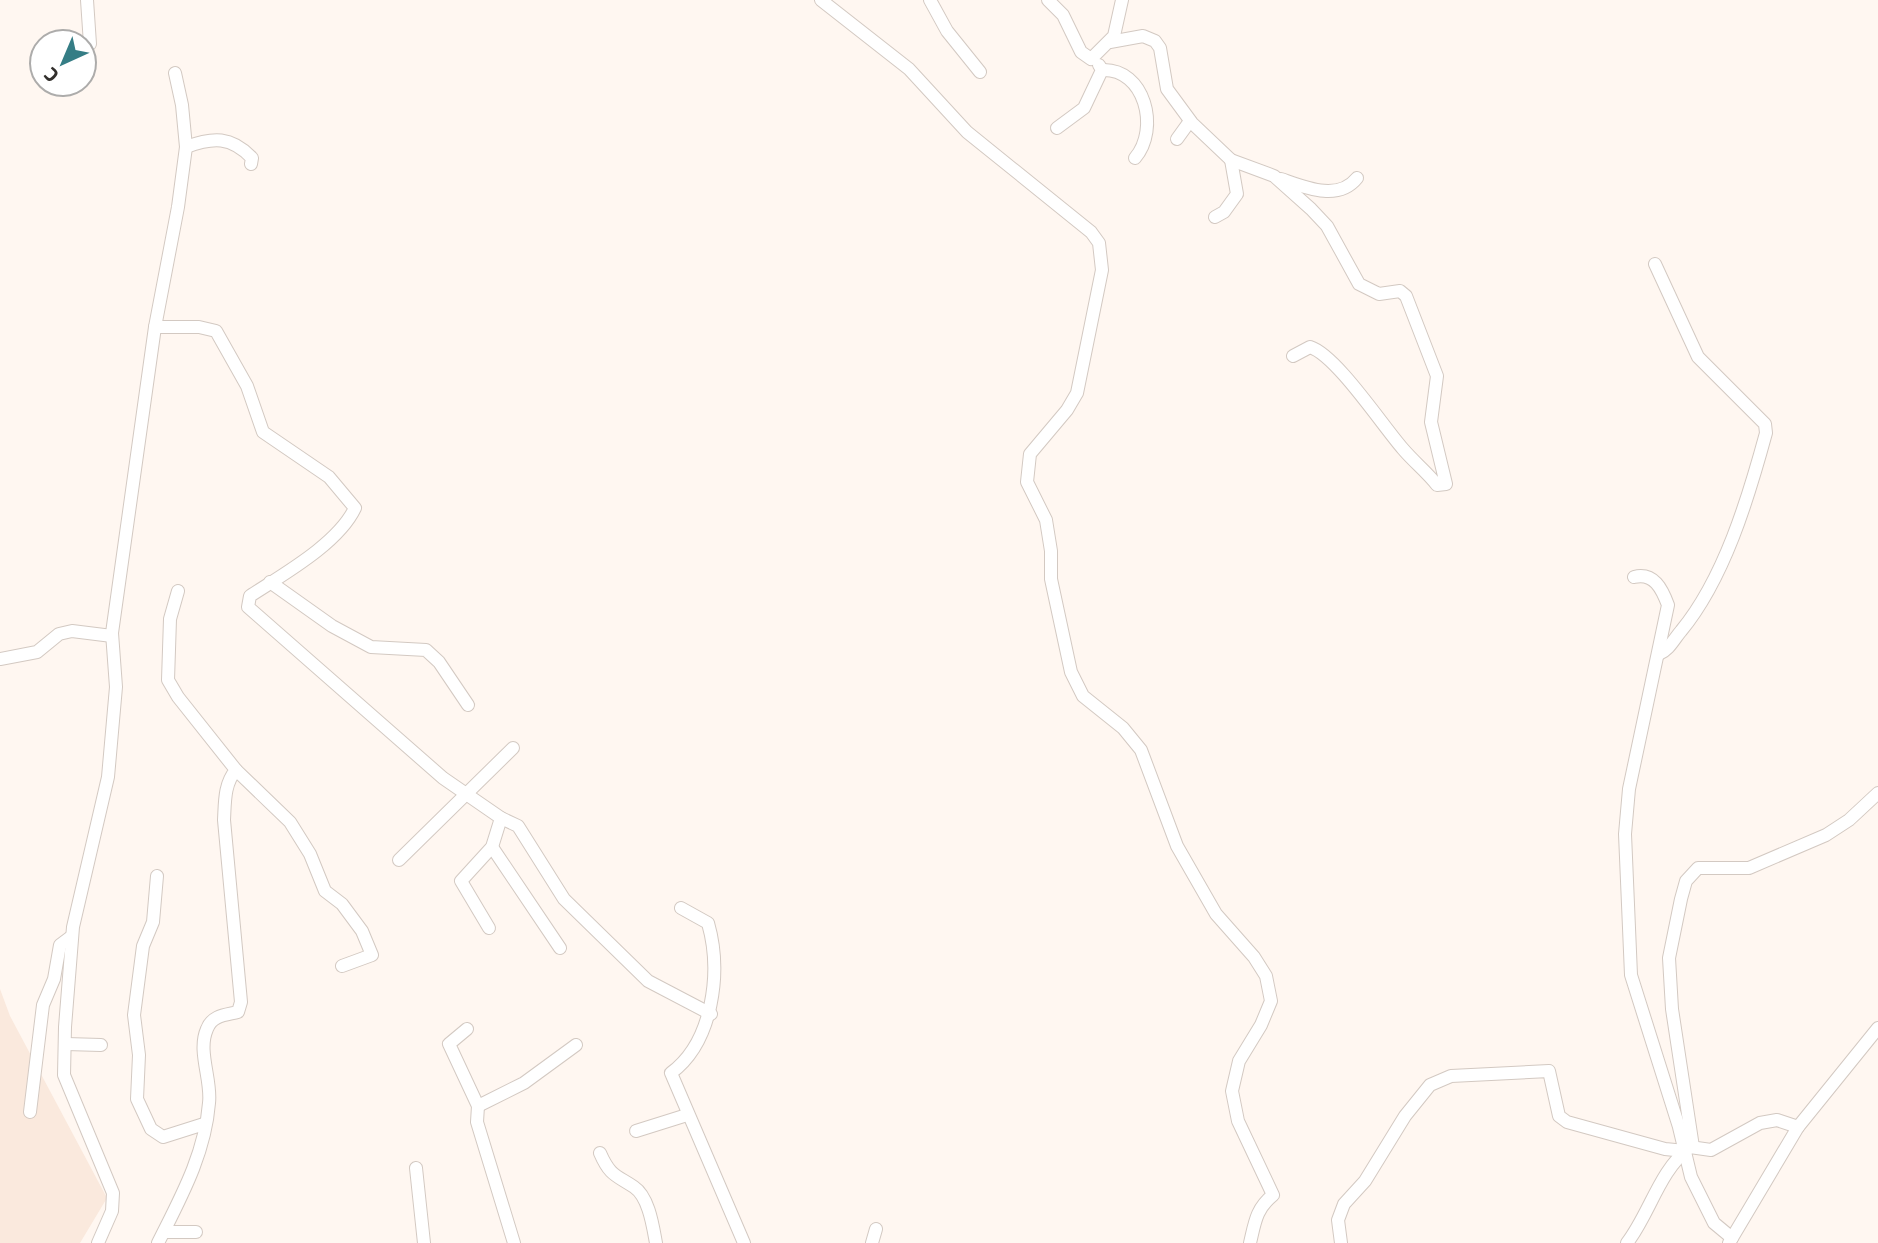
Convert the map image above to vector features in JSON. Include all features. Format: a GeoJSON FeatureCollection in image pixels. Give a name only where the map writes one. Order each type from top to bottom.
{"type":"FeatureCollection","features":[{"type":"Feature","properties":{"kind":"street"},"geometry":{"type":"LineString","coordinates":[[87,0],[89,28]]}},
{"type":"Feature","properties":{"kind":"street"},"geometry":{"type":"LineString","coordinates":[[821,0],[909,69],[967,132],[1077,217],[1099,243],[1102,270],[1077,393],[1067,410],[1030,454],[1027,482],[1046,520],[1051,551],[1051,579],[1073,679],[1083,696],[1123,728],[1141,750],[1177,846],[1216,914],[1254,957],[1271,989],[1270,1001],[1261,1025],[1239,1061],[1232,1091],[1238,1121],[1273,1195],[1261,1204],[1253,1221],[1250,1243]]}},
{"type":"Feature","properties":{"kind":"street"},"geometry":{"type":"LineString","coordinates":[[930,0],[947,32],[980,72]]}},
{"type":"Feature","properties":{"kind":"street"},"geometry":{"type":"LineString","coordinates":[[1048,0],[1063,15],[1081,52],[1102,70],[1125,75],[1135,86],[1149,114],[1144,140],[1135,158]]}},
{"type":"Feature","properties":{"kind":"street"},"geometry":{"type":"LineString","coordinates":[[1090,58],[1110,42],[1118,26],[1122,0]]}},
{"type":"Feature","properties":{"kind":"street"},"geometry":{"type":"LineString","coordinates":[[1110,42],[1143,36],[1155,41],[1160,48],[1167,89],[1190,121],[1231,160],[1329,192],[1353,183],[1357,178]]}},
{"type":"Feature","properties":{"kind":"street"},"geometry":{"type":"LineString","coordinates":[[1057,128],[1084,108],[1102,70]]}},
{"type":"Feature","properties":{"kind":"street"},"geometry":{"type":"LineString","coordinates":[[98,1243],[112,1211],[113,1193],[64,1074],[72,936],[81,883],[108,777],[116,687],[112,636],[155,327],[178,207],[186,147],[182,105],[175,73]]}},
{"type":"Feature","properties":{"kind":"street"},"geometry":{"type":"LineString","coordinates":[[1177,139],[1190,121]]}},
{"type":"Feature","properties":{"kind":"street"},"geometry":{"type":"LineString","coordinates":[[186,147],[216,137],[243,148],[252,158],[251,164]]}},
{"type":"Feature","properties":{"kind":"street"},"geometry":{"type":"LineString","coordinates":[[1215,217],[1224,212],[1237,194],[1231,160]]}},
{"type":"Feature","properties":{"kind":"street"},"geometry":{"type":"LineString","coordinates":[[1274,176],[1328,226],[1359,284],[1379,295],[1400,291],[1406,296],[1437,376],[1431,422],[1446,484],[1437,485],[1337,366],[1320,350],[1310,346],[1293,356]]}},
{"type":"Feature","properties":{"kind":"street"},"geometry":{"type":"LineString","coordinates":[[1654,264],[1698,357],[1765,424],[1766,433],[1751,486],[1710,590],[1692,619],[1659,654]]}},
{"type":"Feature","properties":{"kind":"street"},"geometry":{"type":"LineString","coordinates":[[155,327],[198,327],[216,331],[247,386],[263,432],[329,477],[355,508],[349,519],[306,559],[250,596],[248,607],[340,690],[466,795],[500,818],[519,826],[564,899],[648,981],[711,1014]]}},
{"type":"Feature","properties":{"kind":"street"},"geometry":{"type":"LineString","coordinates":[[1634,577],[1650,577],[1656,582],[1668,605],[1629,789],[1625,834],[1631,964],[1635,994],[1689,1149]]}},
{"type":"Feature","properties":{"kind":"street"},"geometry":{"type":"LineString","coordinates":[[270,582],[332,626],[371,647],[398,651],[426,650],[439,662],[468,705]]}},
{"type":"Feature","properties":{"kind":"street"},"geometry":{"type":"LineString","coordinates":[[178,590],[170,620],[168,680],[236,771],[290,822],[310,854],[325,891],[342,904],[362,931],[372,955],[342,966]]}},
{"type":"Feature","properties":{"kind":"street"},"geometry":{"type":"LineString","coordinates":[[0,659],[37,652],[60,634],[72,631],[112,636]]}},
{"type":"Feature","properties":{"kind":"street"},"geometry":{"type":"LineString","coordinates":[[400,860],[513,748]]}},
{"type":"Feature","properties":{"kind":"street"},"geometry":{"type":"LineString","coordinates":[[161,1237],[197,1161],[205,1136],[204,1124],[210,1098],[204,1051],[206,1029],[217,1017],[238,1012],[241,1002],[224,820],[226,790],[229,778],[236,771]]}},
{"type":"Feature","properties":{"kind":"street"},"geometry":{"type":"LineString","coordinates":[[1878,793],[1849,820],[1826,835],[1749,868],[1698,868],[1686,881],[1673,932],[1670,984],[1691,1177],[1710,1218],[1730,1241],[1798,1128],[1878,1028]]}},
{"type":"Feature","properties":{"kind":"street"},"geometry":{"type":"LineString","coordinates":[[489,928],[461,881],[492,847],[500,818]]}},
{"type":"Feature","properties":{"kind":"street"},"geometry":{"type":"LineString","coordinates":[[492,847],[559,948]]}},
{"type":"Feature","properties":{"kind":"street"},"geometry":{"type":"LineString","coordinates":[[157,876],[153,922],[143,946],[134,1015],[139,1055],[137,1099],[151,1129],[163,1137],[204,1124]]}},
{"type":"Feature","properties":{"kind":"street"},"geometry":{"type":"LineString","coordinates":[[681,908],[708,923],[713,970],[711,1014],[682,1067],[671,1073],[744,1243]]}},
{"type":"Feature","properties":{"kind":"street"},"geometry":{"type":"LineString","coordinates":[[30,1112],[43,1005],[54,979],[60,945],[72,936]]}},
{"type":"Feature","properties":{"kind":"street"},"geometry":{"type":"LineString","coordinates":[[467,1029],[449,1044],[478,1106],[478,1122],[514,1243]]}},
{"type":"Feature","properties":{"kind":"street"},"geometry":{"type":"LineString","coordinates":[[66,1044],[101,1045]]}},
{"type":"Feature","properties":{"kind":"street"},"geometry":{"type":"LineString","coordinates":[[478,1106],[524,1083],[576,1045]]}},
{"type":"Feature","properties":{"kind":"street"},"geometry":{"type":"LineString","coordinates":[[1341,1242],[1338,1220],[1344,1204],[1365,1181],[1416,1099],[1430,1085],[1451,1076],[1549,1071],[1559,1116],[1567,1122],[1665,1149],[1711,1150],[1760,1123],[1777,1119],[1798,1128]]}},
{"type":"Feature","properties":{"kind":"street"},"geometry":{"type":"LineString","coordinates":[[636,1131],[687,1115]]}},
{"type":"Feature","properties":{"kind":"street"},"geometry":{"type":"LineString","coordinates":[[1627,1243],[1639,1227],[1670,1168],[1689,1149]]}},
{"type":"Feature","properties":{"kind":"street"},"geometry":{"type":"LineString","coordinates":[[600,1153],[609,1171],[617,1179],[635,1187],[645,1200],[656,1243]]}},
{"type":"Feature","properties":{"kind":"street"},"geometry":{"type":"LineString","coordinates":[[416,1168],[424,1243]]}},
{"type":"Feature","properties":{"kind":"street"},"geometry":{"type":"LineString","coordinates":[[872,1243],[876,1229]]}},
{"type":"Feature","properties":{"kind":"street"},"geometry":{"type":"LineString","coordinates":[[161,1237],[195,1232]]}},
{"type":"Feature","properties":{"kind":"shaded area"},"geometry":{"type":"Polygon","coordinates":[[[0,989],[10,1016],[107,1198],[80,1243],[0,1243],[0,989]]]}}]}
